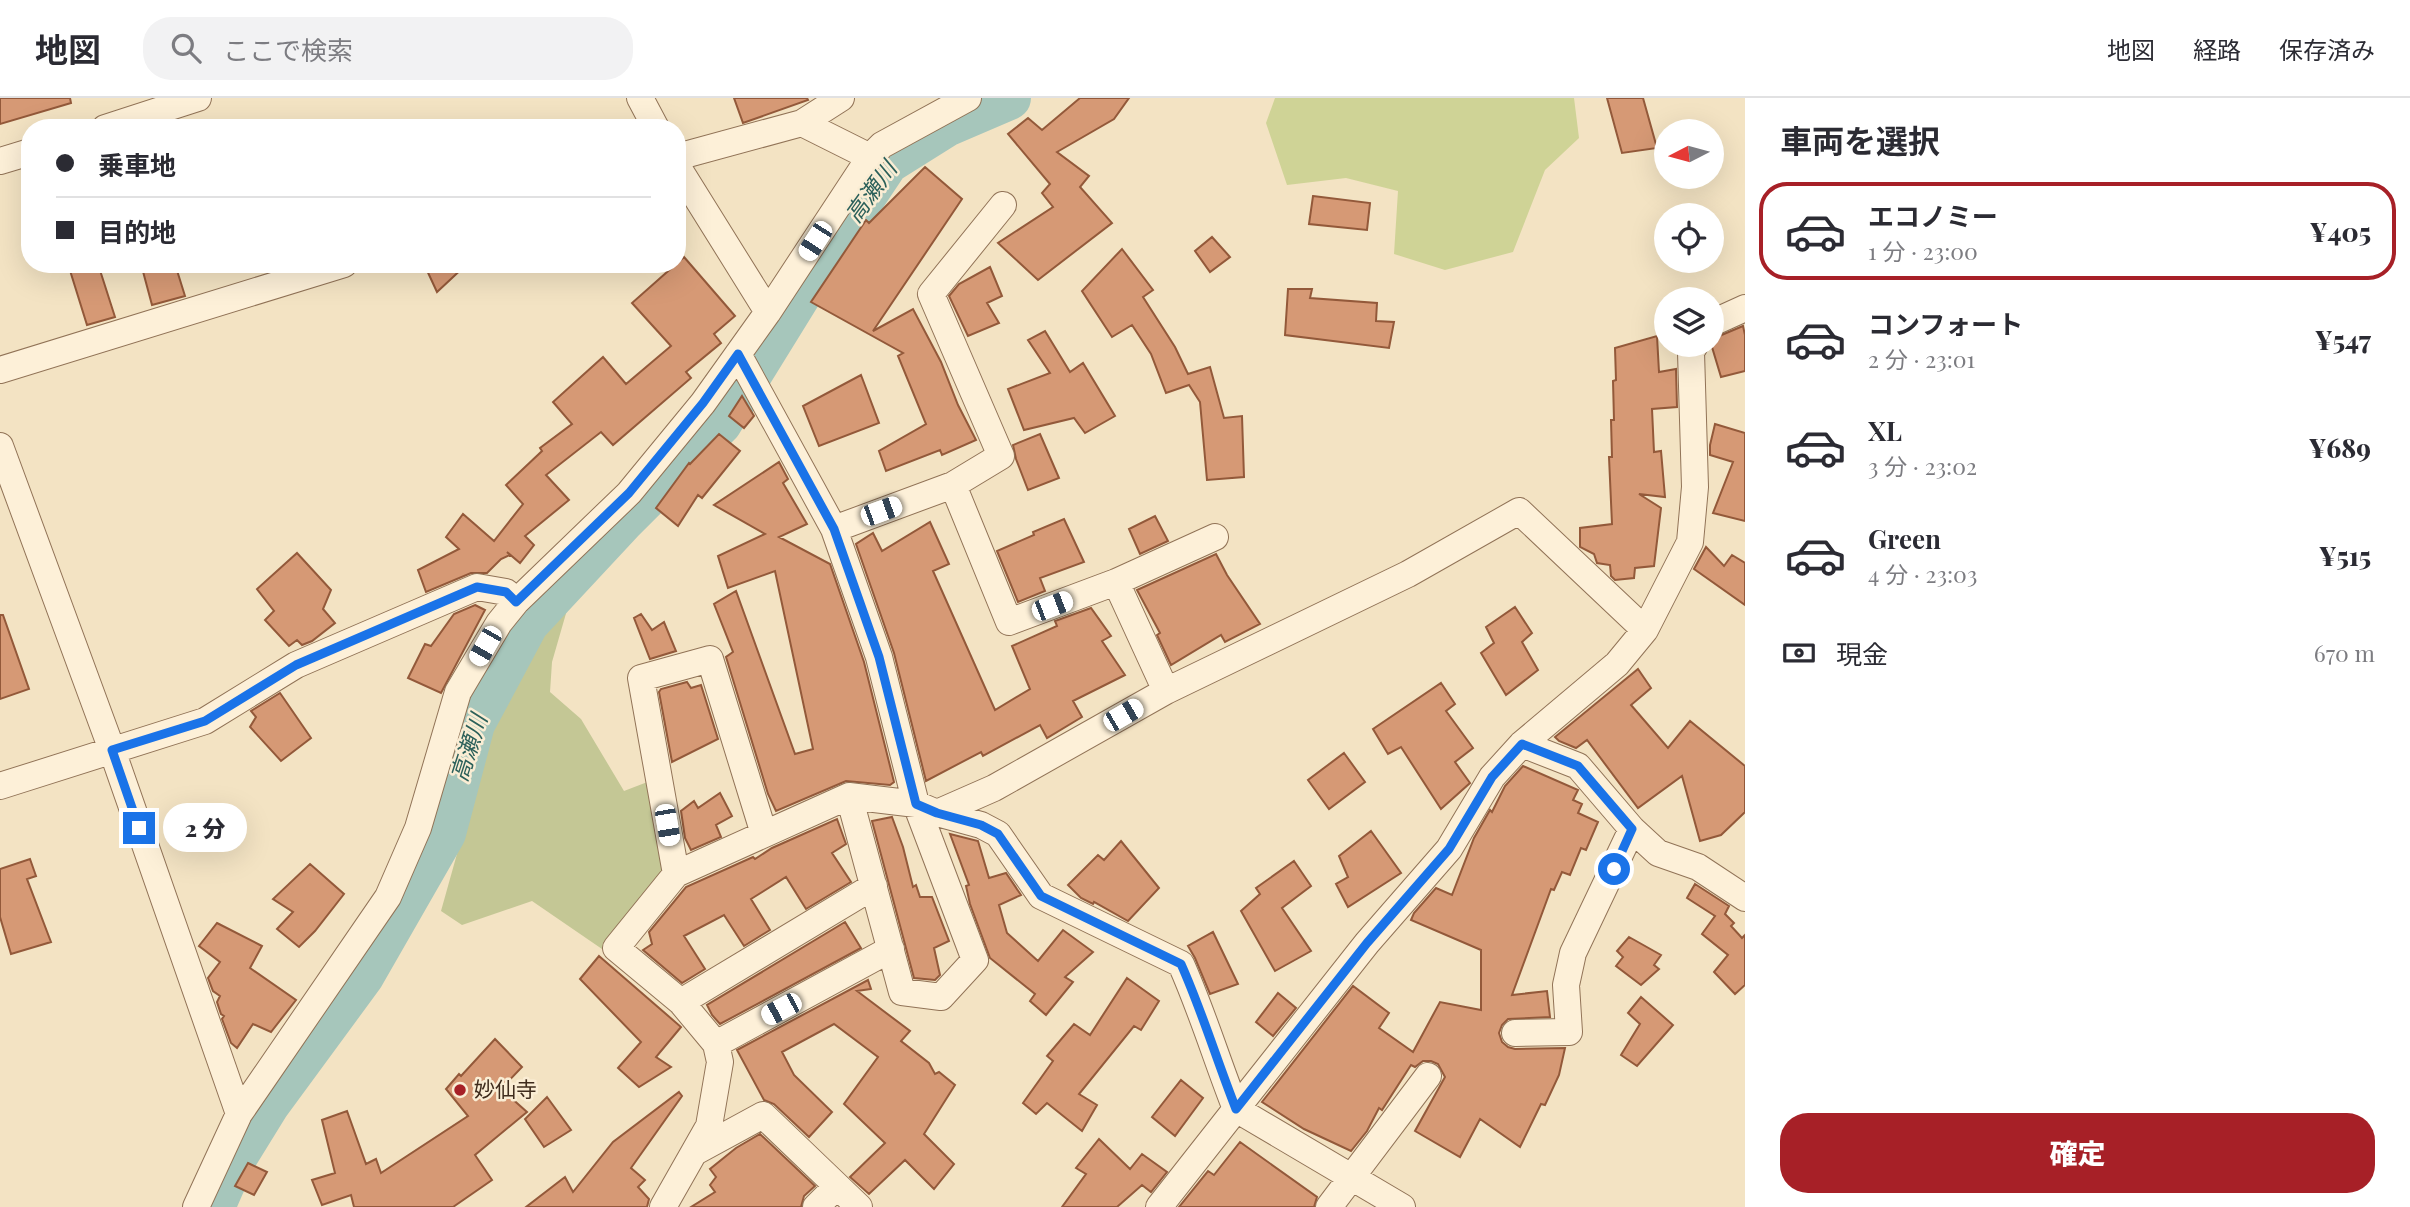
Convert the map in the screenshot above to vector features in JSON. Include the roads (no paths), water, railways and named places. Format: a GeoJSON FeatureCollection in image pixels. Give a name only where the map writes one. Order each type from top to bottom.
{"type":"FeatureCollection","features":[{"type":"Feature","properties":{"kind":"street"},"geometry":{"type":"LineString","coordinates":[[133,119],[198,98]]}},
{"type":"Feature","properties":{"kind":"street"},"geometry":{"type":"LineString","coordinates":[[640,98],[651,119]]}},
{"type":"Feature","properties":{"kind":"street"},"geometry":{"type":"LineString","coordinates":[[686,155],[802,123],[841,98]]}},
{"type":"Feature","properties":{"kind":"street"},"geometry":{"type":"LineString","coordinates":[[196,1207],[239,1114],[388,897],[418,828],[458,692],[499,623],[516,602],[629,493],[703,403],[768,312],[870,157],[882,145],[968,98]]}},
{"type":"Feature","properties":{"kind":"street"},"geometry":{"type":"LineString","coordinates":[[802,123],[870,157]]}},
{"type":"Feature","properties":{"kind":"street"},"geometry":{"type":"LineString","coordinates":[[0,161],[21,155]]}},
{"type":"Feature","properties":{"kind":"street"},"geometry":{"type":"LineString","coordinates":[[686,180],[768,312]]}},
{"type":"Feature","properties":{"kind":"street"},"geometry":{"type":"LineString","coordinates":[[834,529],[953,485],[1001,456],[931,294],[1003,205]]}},
{"type":"Feature","properties":{"kind":"street"},"geometry":{"type":"LineString","coordinates":[[0,370],[315,273]]}},
{"type":"Feature","properties":{"kind":"street"},"geometry":{"type":"LineString","coordinates":[[1724,318],[1745,308]]}},
{"type":"Feature","properties":{"kind":"street"},"geometry":{"type":"LineString","coordinates":[[738,354],[834,529],[879,657],[975,960],[941,997],[902,992],[849,796]]}},
{"type":"Feature","properties":{"kind":"street"},"geometry":{"type":"LineString","coordinates":[[1159,1207],[1367,943],[1449,849],[1492,777],[1522,744],[1617,664],[1645,630],[1690,542],[1695,487],[1691,357]]}},
{"type":"Feature","properties":{"kind":"street"},"geometry":{"type":"LineString","coordinates":[[0,446],[112,750],[239,1114]]}},
{"type":"Feature","properties":{"kind":"street"},"geometry":{"type":"LineString","coordinates":[[953,485],[1009,622],[1116,582],[1215,537]]}},
{"type":"Feature","properties":{"kind":"street"},"geometry":{"type":"LineString","coordinates":[[926,809],[994,788],[1166,691],[1408,574],[1518,512],[1645,630]]}},
{"type":"Feature","properties":{"kind":"street"},"geometry":{"type":"LineString","coordinates":[[1116,582],[1166,691]]}},
{"type":"Feature","properties":{"kind":"street"},"geometry":{"type":"LineString","coordinates":[[0,786],[205,721],[296,665],[477,587],[506,592],[516,602]]}},
{"type":"Feature","properties":{"kind":"street"},"geometry":{"type":"LineString","coordinates":[[676,874],[641,678],[710,659],[764,834]]}},
{"type":"Feature","properties":{"kind":"street"},"geometry":{"type":"LineString","coordinates":[[1522,744],[1578,766],[1632,829],[1658,853],[1698,867],[1745,898]]}},
{"type":"Feature","properties":{"kind":"street"},"geometry":{"type":"LineString","coordinates":[[663,1207],[709,1126],[720,1062],[716,1044],[681,1002],[616,948],[676,874],[849,796],[926,809],[981,825],[998,834],[1041,896],[1181,964],[1202,1011],[1236,1109],[1402,1207]]}},
{"type":"Feature","properties":{"kind":"street"},"geometry":{"type":"LineString","coordinates":[[1515,1033],[1569,1032],[1566,985],[1573,953],[1632,829]]}},
{"type":"Feature","properties":{"kind":"street"},"geometry":{"type":"LineString","coordinates":[[681,1002],[874,886]]}},
{"type":"Feature","properties":{"kind":"street"},"geometry":{"type":"LineString","coordinates":[[716,1044],[891,949]]}},
{"type":"Feature","properties":{"kind":"street"},"geometry":{"type":"LineString","coordinates":[[1329,1207],[1428,1076]]}},
{"type":"Feature","properties":{"kind":"street"},"geometry":{"type":"LineString","coordinates":[[695,1152],[762,1115],[859,1207]]}},
{"type":"Feature","properties":{"kind":"street"},"geometry":{"type":"LineString","coordinates":[[816,1207],[837,1186]]}},
{"type":"Feature","properties":{"kind":"waterway","name":"高瀬川"},"geometry":{"type":"LineString","coordinates":[[213,1207],[234,1159],[268,1104],[362,976],[444,833],[473,724],[527,623],[622,521],[720,423],[804,287],[887,162],[946,125],[1009,98]]}},
{"type":"Feature","properties":{"kind":"place","name":"妙仙寺"},"geometry":{"type":"Point","coordinates":[460,1090]}}]}
